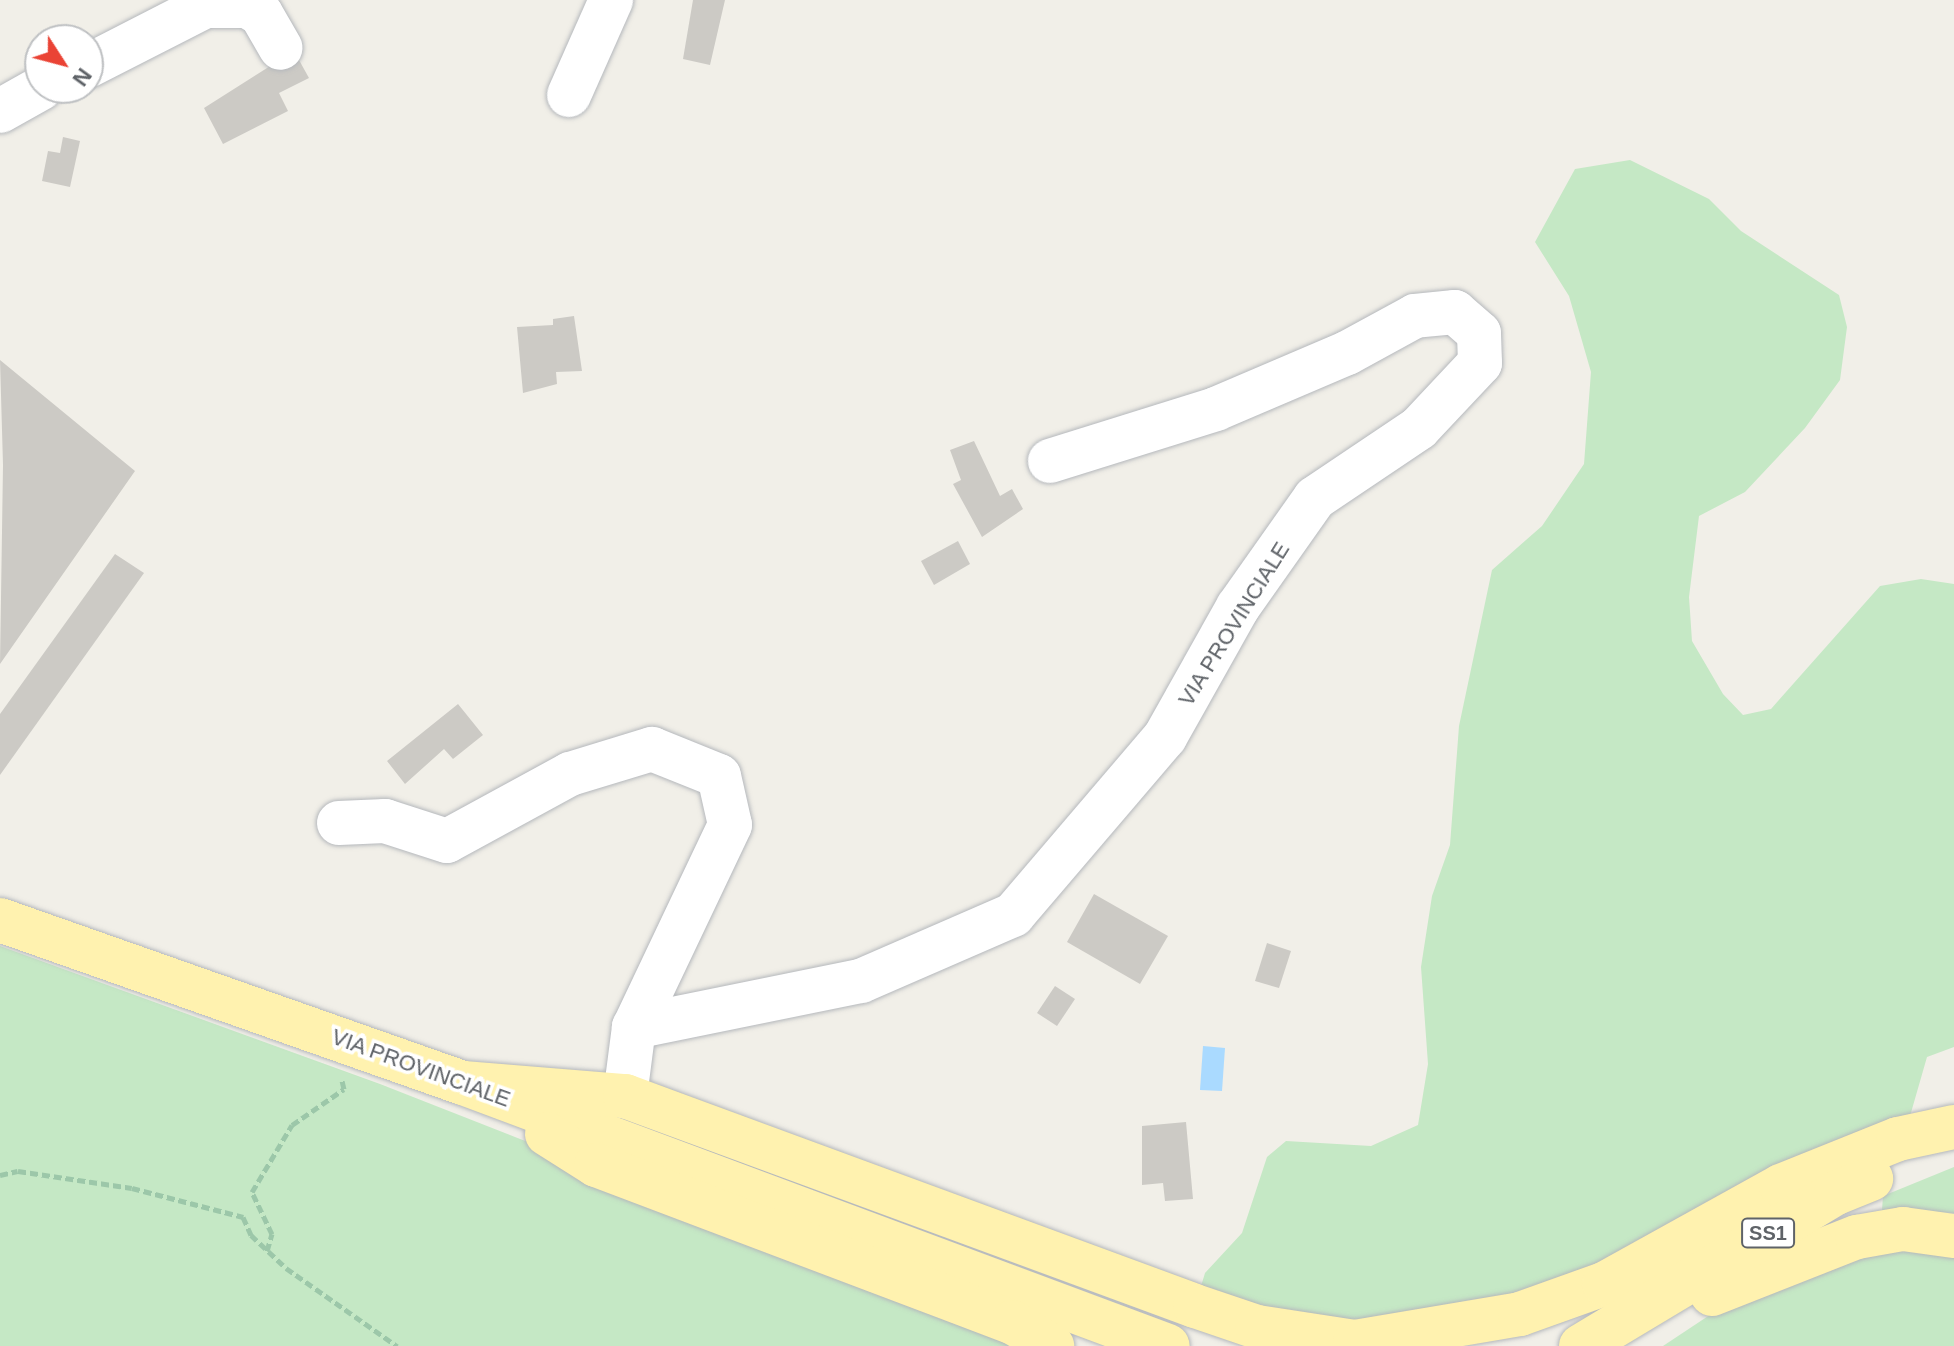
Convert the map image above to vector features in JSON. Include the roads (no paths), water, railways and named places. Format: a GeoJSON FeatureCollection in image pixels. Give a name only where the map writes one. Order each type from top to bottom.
{"type":"FeatureCollection","features":[{"type":"Feature","properties":{"kind":"main road","name":"VIA PROVINCIALE"},"geometry":{"type":"LineString","coordinates":[[0,920],[463,1083],[1168,1346]]}},
{"type":"Feature","properties":{"kind":"main road"},"geometry":{"type":"LineString","coordinates":[[463,1083],[625,1096],[1257,1327],[1355,1342],[1450,1330],[1534,1309],[1604,1284],[1781,1186],[1898,1139],[1954,1127]]}},
{"type":"Feature","properties":{"kind":"main road"},"geometry":{"type":"LineString","coordinates":[[463,1083],[596,1165],[1012,1322],[1052,1346]]}},
{"type":"Feature","properties":{"kind":"main road","name":"SS1"},"geometry":{"type":"LineString","coordinates":[[1586,1342],[1836,1193],[1954,1144]]}},
{"type":"Feature","properties":{"kind":"main road"},"geometry":{"type":"LineString","coordinates":[[1586,1342],[1645,1327],[1810,1252],[1857,1237],[1903,1229],[1954,1236]]}},
{"type":"Feature","properties":{"kind":"lane"},"geometry":{"type":"LineString","coordinates":[[569,95],[611,0]]}},
{"type":"Feature","properties":{"kind":"lane"},"geometry":{"type":"LineString","coordinates":[[104,58],[205,6],[247,6],[261,14],[281,48]]}},
{"type":"Feature","properties":{"kind":"lane"},"geometry":{"type":"LineString","coordinates":[[0,111],[24,98]]}},
{"type":"Feature","properties":{"kind":"lane","name":"VIA PROVINCIALE"},"geometry":{"type":"LineString","coordinates":[[634,1027],[861,981],[1013,915],[1165,737],[1238,607],[1315,498],[1419,428],[1480,363],[1479,333],[1455,312],[1415,316],[1347,353],[1216,409],[1050,461]]}},
{"type":"Feature","properties":{"kind":"lane"},"geometry":{"type":"LineString","coordinates":[[339,823],[385,821],[447,841],[570,774],[652,749],[719,776],[730,825],[634,1027],[625,1096]]}},
{"type":"Feature","properties":{"kind":"water"},"geometry":{"type":"Polygon","coordinates":[[[1203,1046],[1225,1048],[1222,1091],[1200,1090],[1203,1046]]]}}]}
